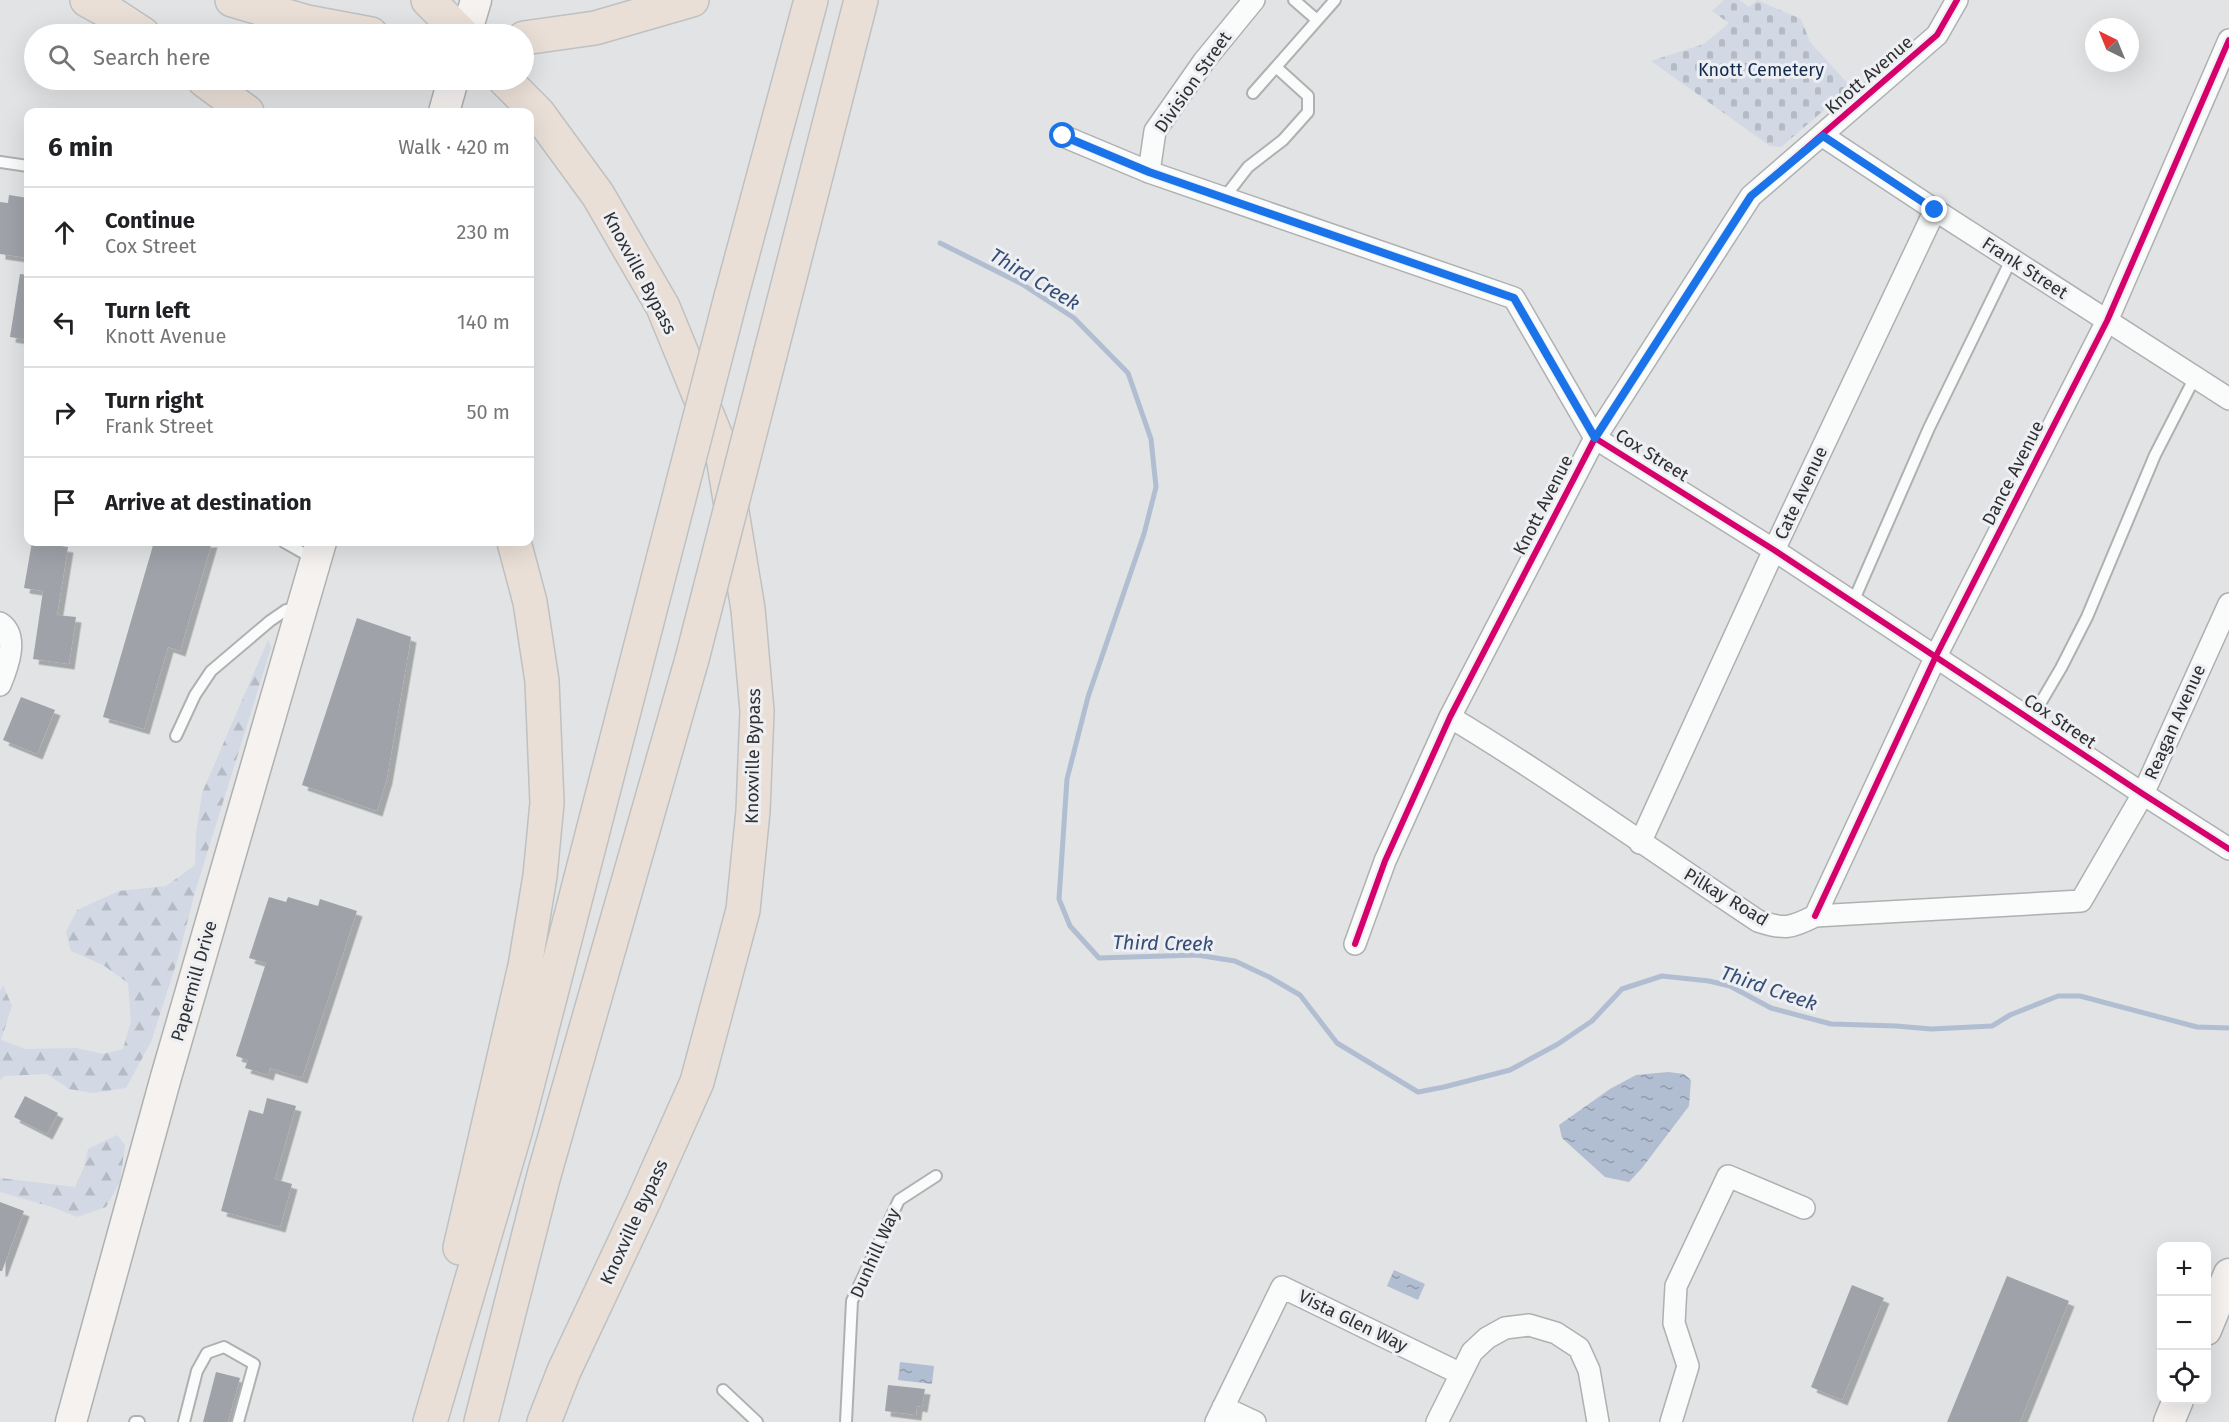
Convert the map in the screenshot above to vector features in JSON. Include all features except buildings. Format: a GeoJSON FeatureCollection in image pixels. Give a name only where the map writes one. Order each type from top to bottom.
{"type":"FeatureCollection","features":[{"type":"Feature","properties":{"kind":"highway"},"geometry":{"type":"LineString","coordinates":[[87,0],[127,24]]}},
{"type":"Feature","properties":{"kind":"highway"},"geometry":{"type":"LineString","coordinates":[[232,0],[317,24]]}},
{"type":"Feature","properties":{"kind":"highway"},"geometry":{"type":"LineString","coordinates":[[428,0],[453,24]]}},
{"type":"Feature","properties":{"kind":"highway"},"geometry":{"type":"LineString","coordinates":[[534,37],[595,28],[692,0]]}},
{"type":"Feature","properties":{"kind":"highway"},"geometry":{"type":"LineString","coordinates":[[430,1422],[516,1129],[731,297],[811,0]]}},
{"type":"Feature","properties":{"kind":"highway"},"geometry":{"type":"LineString","coordinates":[[481,1422],[544,1175],[692,659],[861,0]]}},
{"type":"Feature","properties":{"kind":"highway"},"geometry":{"type":"LineString","coordinates":[[217,90],[242,108]]}},
{"type":"Feature","properties":{"kind":"highway","name":"Knoxville Bypass"},"geometry":{"type":"LineString","coordinates":[[516,90],[533,108]]}},
{"type":"Feature","properties":{"kind":"highway","name":"Knoxville Bypass"},"geometry":{"type":"LineString","coordinates":[[534,109],[598,195],[663,307],[722,451],[748,609],[758,711],[753,811],[743,910],[697,1082],[644,1203],[564,1371],[544,1422]]}},
{"type":"Feature","properties":{"kind":"highway"},"geometry":{"type":"LineString","coordinates":[[423,1422],[452,1280],[525,966],[540,876],[547,803],[542,681],[530,602],[515,546]]}},
{"type":"Feature","properties":{"kind":"main road"},"geometry":{"type":"LineString","coordinates":[[468,24],[476,0]]}},
{"type":"Feature","properties":{"kind":"main road"},"geometry":{"type":"LineString","coordinates":[[445,108],[450,90]]}},
{"type":"Feature","properties":{"kind":"main road","name":"Papermill Drive"},"geometry":{"type":"LineString","coordinates":[[71,1422],[166,1077],[318,551]]}},
{"type":"Feature","properties":{"kind":"main road"},"geometry":{"type":"LineString","coordinates":[[2211,1318],[2229,1274]]}},
{"type":"Feature","properties":{"kind":"main road"},"geometry":{"type":"LineString","coordinates":[[2169,1422],[2176,1404]]}},
{"type":"Feature","properties":{"kind":"street","name":"Division Street"},"geometry":{"type":"LineString","coordinates":[[1149,172],[1155,131],[1204,61],[1254,0]]}},
{"type":"Feature","properties":{"kind":"street","name":"Knott Avenue"},"geometry":{"type":"LineString","coordinates":[[1355,944],[1385,861],[1450,717],[1595,438],[1751,196],[1823,136],[1937,34],[1957,0]]}},
{"type":"Feature","properties":{"kind":"street","name":"Dance Avenue"},"geometry":{"type":"LineString","coordinates":[[1815,916],[1936,656],[2107,321],[2229,40]]}},
{"type":"Feature","properties":{"kind":"street","name":"Cox Street"},"geometry":{"type":"LineString","coordinates":[[1063,136],[1149,172],[1514,298],[1595,438],[1774,550],[2229,849]]}},
{"type":"Feature","properties":{"kind":"street","name":"Frank Street"},"geometry":{"type":"LineString","coordinates":[[1823,136],[2011,260],[2229,399]]}},
{"type":"Feature","properties":{"kind":"street","name":"Cate Avenue"},"geometry":{"type":"LineString","coordinates":[[1640,843],[1774,550],[1935,210]]}},
{"type":"Feature","properties":{"kind":"street","name":"Reagan Avenue"},"geometry":{"type":"LineString","coordinates":[[2080,901],[2143,794],[2229,604]]}},
{"type":"Feature","properties":{"kind":"street"},"geometry":{"type":"LineString","coordinates":[[0,623],[4,625],[11,644],[6,671],[0,685]]}},
{"type":"Feature","properties":{"kind":"street","name":"Pilkay Road"},"geometry":{"type":"LineString","coordinates":[[1450,717],[1529,765],[1640,843],[1758,921],[1775,927],[1793,927],[1815,916],[2080,901]]}},
{"type":"Feature","properties":{"kind":"street"},"geometry":{"type":"LineString","coordinates":[[1671,1422],[1688,1366],[1674,1323],[1676,1286],[1728,1176],[1804,1208]]}},
{"type":"Feature","properties":{"kind":"street","name":"Vista Glen Way"},"geometry":{"type":"LineString","coordinates":[[1220,1414],[1282,1287],[1461,1374]]}},
{"type":"Feature","properties":{"kind":"street"},"geometry":{"type":"LineString","coordinates":[[1437,1422],[1472,1352],[1486,1338],[1505,1328],[1529,1325],[1556,1333],[1579,1348],[1589,1370],[1598,1422]]}},
{"type":"Feature","properties":{"kind":"street"},"geometry":{"type":"LineString","coordinates":[[1220,1414],[1255,1422]]}},
{"type":"Feature","properties":{"kind":"lane"},"geometry":{"type":"LineString","coordinates":[[1294,0],[1317,20]]}},
{"type":"Feature","properties":{"kind":"lane"},"geometry":{"type":"LineString","coordinates":[[1253,93],[1335,0]]}},
{"type":"Feature","properties":{"kind":"lane"},"geometry":{"type":"LineString","coordinates":[[1224,198],[1248,167],[1283,140],[1308,112],[1308,96],[1276,67]]}},
{"type":"Feature","properties":{"kind":"lane"},"geometry":{"type":"LineString","coordinates":[[0,162],[24,165]]}},
{"type":"Feature","properties":{"kind":"lane"},"geometry":{"type":"LineString","coordinates":[[1853,602],[1929,428],[2011,260]]}},
{"type":"Feature","properties":{"kind":"lane"},"geometry":{"type":"LineString","coordinates":[[2031,719],[2087,617],[2155,455],[2195,377]]}},
{"type":"Feature","properties":{"kind":"lane"},"geometry":{"type":"LineString","coordinates":[[299,546],[318,551]]}},
{"type":"Feature","properties":{"kind":"lane"},"geometry":{"type":"LineString","coordinates":[[176,736],[195,695],[212,671],[270,621],[286,610],[302,606]]}},
{"type":"Feature","properties":{"kind":"lane","name":"Dunhill Way"},"geometry":{"type":"LineString","coordinates":[[846,1422],[852,1301],[899,1200],[936,1176]]}},
{"type":"Feature","properties":{"kind":"lane"},"geometry":{"type":"LineString","coordinates":[[184,1422],[197,1371],[207,1353],[224,1347],[254,1364],[238,1422]]}},
{"type":"Feature","properties":{"kind":"lane"},"geometry":{"type":"LineString","coordinates":[[723,1390],[757,1422]]}},
{"type":"Feature","properties":{"kind":"green space","name":"Knott Cemetery"},"geometry":{"type":"Polygon","coordinates":[[[1724,0],[1739,0],[1749,7],[1757,0],[1801,19],[1810,42],[1851,87],[1781,147],[1770,146],[1651,61],[1704,44],[1729,23],[1712,11],[1724,0]]]}},
{"type":"Feature","properties":{"kind":"green space"},"geometry":{"type":"Polygon","coordinates":[[[268,640],[271,648],[195,892],[178,958],[151,1042],[126,1088],[93,1093],[69,1089],[47,1074],[5,1076],[0,1080],[0,991],[3,985],[12,1006],[1,1040],[26,1049],[77,1048],[103,1054],[123,1049],[131,1021],[128,983],[103,965],[71,951],[66,932],[77,910],[119,891],[166,886],[195,865],[196,835],[202,793],[268,640]]]}},
{"type":"Feature","properties":{"kind":"green space"},"geometry":{"type":"Polygon","coordinates":[[[117,1135],[125,1145],[120,1182],[106,1207],[77,1217],[0,1192],[0,1178],[75,1187],[84,1167],[88,1149],[117,1135]]]}},
{"type":"Feature","properties":{"kind":"water"},"geometry":{"type":"Polygon","coordinates":[[[1668,1072],[1684,1074],[1691,1080],[1689,1106],[1629,1182],[1605,1177],[1562,1138],[1559,1125],[1610,1089],[1636,1075],[1668,1072]]]}},
{"type":"Feature","properties":{"kind":"water"},"geometry":{"type":"Polygon","coordinates":[[[1394,1270],[1425,1284],[1418,1300],[1387,1286],[1394,1270]]]}},
{"type":"Feature","properties":{"kind":"water"},"geometry":{"type":"Polygon","coordinates":[[[900,1362],[934,1366],[932,1384],[898,1380],[900,1362]]]}},
{"type":"Feature","properties":{"kind":"waterway","name":"Third Creek"},"geometry":{"type":"LineString","coordinates":[[940,243],[1022,284],[1074,318],[1128,373],[1151,439],[1156,487],[1144,534],[1088,697],[1067,779],[1059,899],[1070,926],[1099,958],[1197,955],[1235,961],[1300,995],[1337,1043],[1418,1092],[1510,1070],[1558,1044],[1592,1021],[1622,989],[1662,976],[1709,981],[1730,986],[1771,1008],[1831,1024],[1931,1029],[1992,1026],[2010,1015],[2058,996],[2080,996],[2197,1027],[2229,1028]]}},
{"type":"Feature","properties":{"kind":"cycle path"},"geometry":{"type":"LineString","coordinates":[[1355,944],[1385,861],[1450,717],[1595,438],[1751,196],[1937,35],[1957,0]]}},
{"type":"Feature","properties":{"kind":"cycle path"},"geometry":{"type":"LineString","coordinates":[[1815,916],[1936,656],[2107,321],[2229,40]]}},
{"type":"Feature","properties":{"kind":"cycle path"},"geometry":{"type":"LineString","coordinates":[[1063,136],[1149,172],[1514,298],[1595,438],[1774,550],[2229,849]]}},
{"type":"Feature","properties":{"kind":"route"},"geometry":{"type":"LineString","coordinates":[[1063,136],[1149,172],[1514,298],[1595,438],[1751,196],[1823,136],[1935,210]]}}]}
